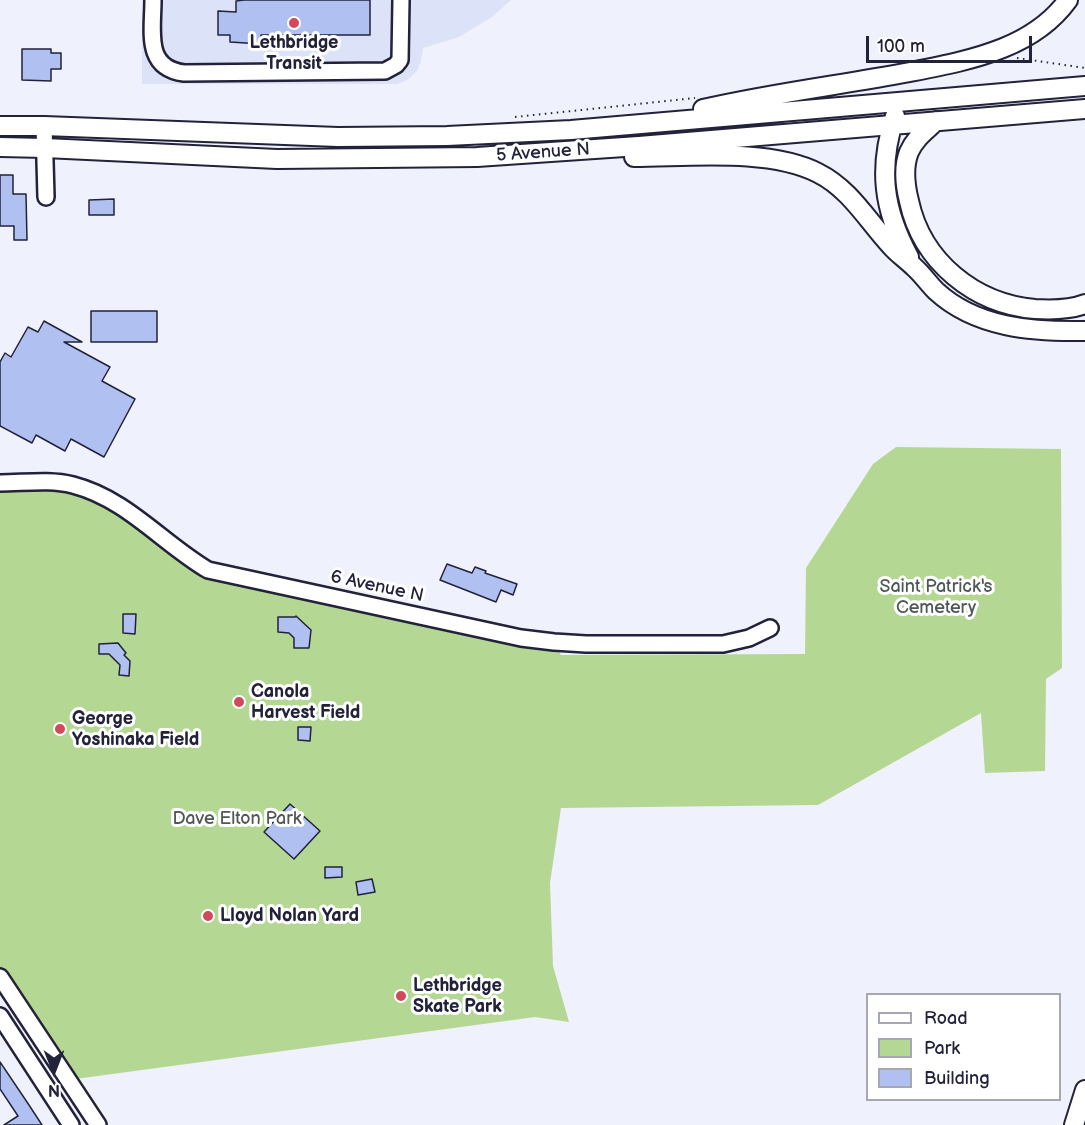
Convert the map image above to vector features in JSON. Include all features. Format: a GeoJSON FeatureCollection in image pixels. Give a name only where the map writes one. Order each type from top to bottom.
{"type":"FeatureCollection","features":[{"type":"Feature","properties":{"kind":"main road"},"geometry":{"type":"LineString","coordinates":[[642,124],[753,98],[844,85],[970,59],[1003,48],[1042,26],[1068,0]]}},
{"type":"Feature","properties":{"kind":"main road","name":"5 Avenue N"},"geometry":{"type":"LineString","coordinates":[[0,126],[338,137],[488,134],[642,124],[1085,86]]}},
{"type":"Feature","properties":{"kind":"main road"},"geometry":{"type":"LineString","coordinates":[[899,102],[892,126],[884,172],[887,203],[893,225],[916,269]]}},
{"type":"Feature","properties":{"kind":"main road","name":"5 Avenue N"},"geometry":{"type":"LineString","coordinates":[[0,147],[289,159],[477,158],[1085,109]]}},
{"type":"Feature","properties":{"kind":"main road"},"geometry":{"type":"LineString","coordinates":[[936,121],[918,137],[909,152],[905,168],[906,191],[912,215],[932,253],[947,271],[970,288],[1001,302],[1017,307],[1042,309],[1065,309],[1085,304]]}},
{"type":"Feature","properties":{"kind":"main road"},"geometry":{"type":"LineString","coordinates":[[578,151],[630,157],[769,159],[798,165],[819,173],[852,198],[891,247],[936,291],[970,314],[996,324],[1021,329],[1084,331]]}},
{"type":"Feature","properties":{"kind":"main road"},"geometry":{"type":"LineString","coordinates":[[1074,1125],[1085,1090]]}},
{"type":"Feature","properties":{"kind":"street"},"geometry":{"type":"LineString","coordinates":[[153,0],[153,42],[157,60],[165,68],[174,72],[195,73],[385,71],[400,60],[401,0]]}},
{"type":"Feature","properties":{"kind":"street"},"geometry":{"type":"LineString","coordinates":[[44,126],[46,197]]}},
{"type":"Feature","properties":{"kind":"street","name":"6 Avenue N"},"geometry":{"type":"LineString","coordinates":[[0,483],[58,483],[97,493],[135,516],[185,557],[208,570],[521,638],[586,644],[707,645],[735,642],[770,628]]}},
{"type":"Feature","properties":{"kind":"street"},"geometry":{"type":"LineString","coordinates":[[0,978],[98,1125]]}},
{"type":"Feature","properties":{"kind":"street"},"geometry":{"type":"LineString","coordinates":[[0,1016],[71,1125]]}},
{"type":"Feature","properties":{"kind":"path"},"geometry":{"type":"LineString","coordinates":[[1003,48],[1006,54],[1012,57],[1085,68]]}},
{"type":"Feature","properties":{"kind":"path"},"geometry":{"type":"LineString","coordinates":[[512,117],[697,98]]}},
{"type":"Feature","properties":{"kind":"shaded area"},"geometry":{"type":"Polygon","coordinates":[[[142,0],[511,0],[492,17],[459,37],[423,48],[417,71],[407,80],[397,84],[142,84],[142,0]]]}},
{"type":"Feature","properties":{"kind":"green space","name":"Dave Elton Park"},"geometry":{"type":"Polygon","coordinates":[[[896,447],[1061,449],[1062,668],[1046,679],[1045,771],[985,773],[981,713],[818,805],[561,808],[550,883],[553,966],[569,1022],[535,1017],[68,1080],[0,977],[0,483],[72,485],[208,570],[554,642],[561,655],[805,654],[806,568],[873,464],[896,447]]]}},
{"type":"Feature","properties":{"kind":"building","name":"Lethbridge Transit"},"geometry":{"type":"Polygon","coordinates":[[[370,0],[370,35],[261,35],[261,44],[230,42],[230,35],[218,35],[218,11],[236,12],[236,1],[370,0]]]}},
{"type":"Feature","properties":{"kind":"building"},"geometry":{"type":"Polygon","coordinates":[[[22,49],[51,49],[51,53],[61,53],[61,69],[51,69],[51,81],[22,80],[22,49]]]}},
{"type":"Feature","properties":{"kind":"building"},"geometry":{"type":"Polygon","coordinates":[[[0,175],[13,175],[13,194],[26,194],[27,240],[14,240],[14,226],[0,226],[0,175]]]}},
{"type":"Feature","properties":{"kind":"building"},"geometry":{"type":"Polygon","coordinates":[[[114,199],[114,215],[89,215],[89,200],[114,199]]]}},
{"type":"Feature","properties":{"kind":"building"},"geometry":{"type":"Polygon","coordinates":[[[91,311],[157,311],[157,342],[91,342],[91,311]]]}},
{"type":"Feature","properties":{"kind":"building"},"geometry":{"type":"Polygon","coordinates":[[[44,321],[82,342],[64,342],[110,367],[102,381],[135,399],[104,457],[71,439],[65,451],[36,435],[32,443],[0,426],[0,362],[5,353],[11,357],[28,327],[38,332],[44,321]]]}},
{"type":"Feature","properties":{"kind":"building"},"geometry":{"type":"Polygon","coordinates":[[[447,564],[472,573],[475,567],[486,571],[485,573],[517,584],[513,595],[501,590],[496,602],[440,580],[447,564]]]}},
{"type":"Feature","properties":{"kind":"building"},"geometry":{"type":"Polygon","coordinates":[[[123,614],[136,614],[135,634],[123,633],[123,614]]]}},
{"type":"Feature","properties":{"kind":"building"},"geometry":{"type":"Polygon","coordinates":[[[296,616],[311,630],[309,648],[294,648],[294,638],[289,633],[278,632],[278,617],[296,616]]]}},
{"type":"Feature","properties":{"kind":"building"},"geometry":{"type":"Polygon","coordinates":[[[118,643],[130,661],[129,676],[119,675],[120,665],[109,654],[99,654],[99,644],[118,643]]]}},
{"type":"Feature","properties":{"kind":"building"},"geometry":{"type":"Polygon","coordinates":[[[298,727],[311,727],[310,741],[298,740],[298,727]]]}},
{"type":"Feature","properties":{"kind":"building"},"geometry":{"type":"Polygon","coordinates":[[[290,804],[320,831],[294,859],[264,832],[290,804]]]}},
{"type":"Feature","properties":{"kind":"building"},"geometry":{"type":"Polygon","coordinates":[[[325,867],[342,867],[342,877],[325,878],[325,867]]]}},
{"type":"Feature","properties":{"kind":"building"},"geometry":{"type":"Polygon","coordinates":[[[372,879],[375,892],[358,895],[356,882],[372,879]]]}},
{"type":"Feature","properties":{"kind":"building"},"geometry":{"type":"Polygon","coordinates":[[[0,1062],[42,1125],[4,1125],[18,1116],[0,1089],[0,1062]]]}},
{"type":"Feature","properties":{"kind":"place","name":"Lethbridge Transit"},"geometry":{"type":"Point","coordinates":[294,23]}},
{"type":"Feature","properties":{"kind":"place","name":"Canola Harvest Field"},"geometry":{"type":"Point","coordinates":[239,702]}},
{"type":"Feature","properties":{"kind":"place","name":"George Yoshinaka Field"},"geometry":{"type":"Point","coordinates":[60,729]}},
{"type":"Feature","properties":{"kind":"place","name":"Lloyd Nolan Yard"},"geometry":{"type":"Point","coordinates":[208,916]}},
{"type":"Feature","properties":{"kind":"place","name":"Lethbridge Skate Park"},"geometry":{"type":"Point","coordinates":[401,996]}},
{"type":"Feature","properties":{"kind":"park label","name":"Saint Patrick's Cemetery"},"geometry":{"type":"Point","coordinates":[936,597]}}]}
